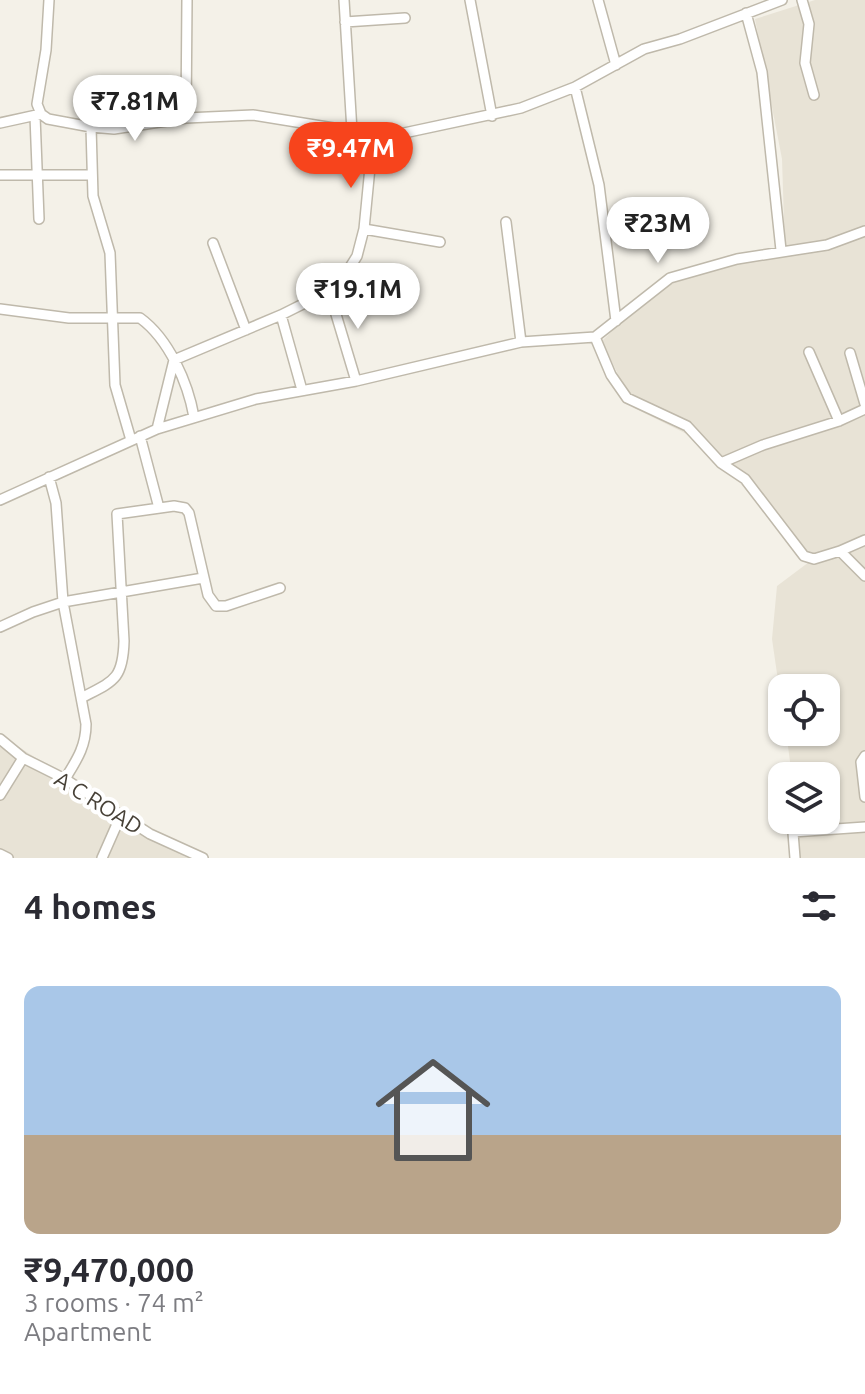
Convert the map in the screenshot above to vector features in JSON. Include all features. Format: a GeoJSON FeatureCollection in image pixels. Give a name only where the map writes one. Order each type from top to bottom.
{"type":"FeatureCollection","features":[{"type":"Feature","properties":{"kind":"street"},"geometry":{"type":"LineString","coordinates":[[39,219],[37,104],[46,50],[49,0]]}},
{"type":"Feature","properties":{"kind":"street"},"geometry":{"type":"LineString","coordinates":[[186,118],[187,0]]}},
{"type":"Feature","properties":{"kind":"street"},"geometry":{"type":"LineString","coordinates":[[344,0],[352,131]]}},
{"type":"Feature","properties":{"kind":"street"},"geometry":{"type":"LineString","coordinates":[[470,0],[492,116]]}},
{"type":"Feature","properties":{"kind":"street"},"geometry":{"type":"LineString","coordinates":[[598,0],[616,65]]}},
{"type":"Feature","properties":{"kind":"street"},"geometry":{"type":"LineString","coordinates":[[0,123],[38,115],[114,129],[186,118],[253,115],[352,131],[376,139],[521,108],[575,87],[644,49],[680,39],[782,0]]}},
{"type":"Feature","properties":{"kind":"street"},"geometry":{"type":"LineString","coordinates":[[802,0],[809,24],[805,63],[814,95]]}},
{"type":"Feature","properties":{"kind":"street"},"geometry":{"type":"LineString","coordinates":[[746,13],[762,72],[781,250]]}},
{"type":"Feature","properties":{"kind":"street"},"geometry":{"type":"LineString","coordinates":[[345,22],[405,18]]}},
{"type":"Feature","properties":{"kind":"street"},"geometry":{"type":"LineString","coordinates":[[575,87],[599,185],[616,321]]}},
{"type":"Feature","properties":{"kind":"street"},"geometry":{"type":"LineString","coordinates":[[91,127],[93,196],[110,253],[115,385],[159,508]]}},
{"type":"Feature","properties":{"kind":"street"},"geometry":{"type":"LineString","coordinates":[[174,360],[281,315],[329,291],[349,271],[357,256],[364,229],[372,147],[376,139]]}},
{"type":"Feature","properties":{"kind":"street"},"geometry":{"type":"LineString","coordinates":[[0,175],[91,175]]}},
{"type":"Feature","properties":{"kind":"street"},"geometry":{"type":"LineString","coordinates":[[506,222],[521,342]]}},
{"type":"Feature","properties":{"kind":"street"},"geometry":{"type":"LineString","coordinates":[[364,229],[440,242]]}},
{"type":"Feature","properties":{"kind":"street"},"geometry":{"type":"LineString","coordinates":[[0,500],[135,438],[194,417],[256,399],[356,381],[521,342],[595,337],[670,278],[781,250],[827,245],[865,231]]}},
{"type":"Feature","properties":{"kind":"street"},"geometry":{"type":"LineString","coordinates":[[213,243],[246,330]]}},
{"type":"Feature","properties":{"kind":"street"},"geometry":{"type":"LineString","coordinates":[[329,291],[356,381]]}},
{"type":"Feature","properties":{"kind":"street"},"geometry":{"type":"LineString","coordinates":[[0,309],[69,318],[135,317],[144,320],[174,360],[187,389],[194,417]]}},
{"type":"Feature","properties":{"kind":"street"},"geometry":{"type":"LineString","coordinates":[[281,315],[302,390]]}},
{"type":"Feature","properties":{"kind":"street"},"geometry":{"type":"LineString","coordinates":[[595,337],[611,375],[627,398],[687,426],[721,463],[745,479],[804,556],[814,559],[865,540]]}},
{"type":"Feature","properties":{"kind":"street"},"geometry":{"type":"LineString","coordinates":[[809,352],[839,421]]}},
{"type":"Feature","properties":{"kind":"street"},"geometry":{"type":"LineString","coordinates":[[721,463],[763,445],[839,421],[865,406],[850,353]]}},
{"type":"Feature","properties":{"kind":"street"},"geometry":{"type":"LineString","coordinates":[[157,429],[174,360]]}},
{"type":"Feature","properties":{"kind":"street"},"geometry":{"type":"LineString","coordinates":[[49,477],[56,503],[63,602],[83,697],[85,742],[65,779]]}},
{"type":"Feature","properties":{"kind":"street"},"geometry":{"type":"LineString","coordinates":[[83,697],[115,681],[120,674],[124,652],[116,517],[120,512],[179,506],[189,513],[203,578],[208,595],[216,606],[226,606],[280,588]]}},
{"type":"Feature","properties":{"kind":"street"},"geometry":{"type":"LineString","coordinates":[[840,551],[865,576]]}},
{"type":"Feature","properties":{"kind":"street"},"geometry":{"type":"LineString","coordinates":[[0,627],[63,602],[203,578]]}},
{"type":"Feature","properties":{"kind":"street","name":"A C ROAD"},"geometry":{"type":"LineString","coordinates":[[0,739],[23,758],[65,779],[150,834],[203,858]]}},
{"type":"Feature","properties":{"kind":"street"},"geometry":{"type":"LineString","coordinates":[[865,756],[861,762],[865,797]]}},
{"type":"Feature","properties":{"kind":"street"},"geometry":{"type":"LineString","coordinates":[[0,795],[23,758]]}},
{"type":"Feature","properties":{"kind":"street"},"geometry":{"type":"LineString","coordinates":[[102,858],[121,815]]}},
{"type":"Feature","properties":{"kind":"street"},"geometry":{"type":"LineString","coordinates":[[840,829],[865,827]]}},
{"type":"Feature","properties":{"kind":"street"},"geometry":{"type":"LineString","coordinates":[[793,834],[795,858]]}},
{"type":"Feature","properties":{"kind":"street"},"geometry":{"type":"LineString","coordinates":[[0,854],[8,858]]}},
{"type":"Feature","properties":{"kind":"shaded area"},"geometry":{"type":"Polygon","coordinates":[[[815,0],[865,0],[865,858],[800,858],[798,834],[840,834],[840,762],[790,762],[788,746],[840,746],[840,674],[777,674],[772,639],[777,586],[813,559],[703,442],[634,408],[602,341],[654,289],[735,263],[785,252],[782,159],[755,19],[815,0]]]}},
{"type":"Feature","properties":{"kind":"shaded area"},"geometry":{"type":"Polygon","coordinates":[[[0,735],[184,852],[197,858],[0,858],[0,735]]]}}]}
